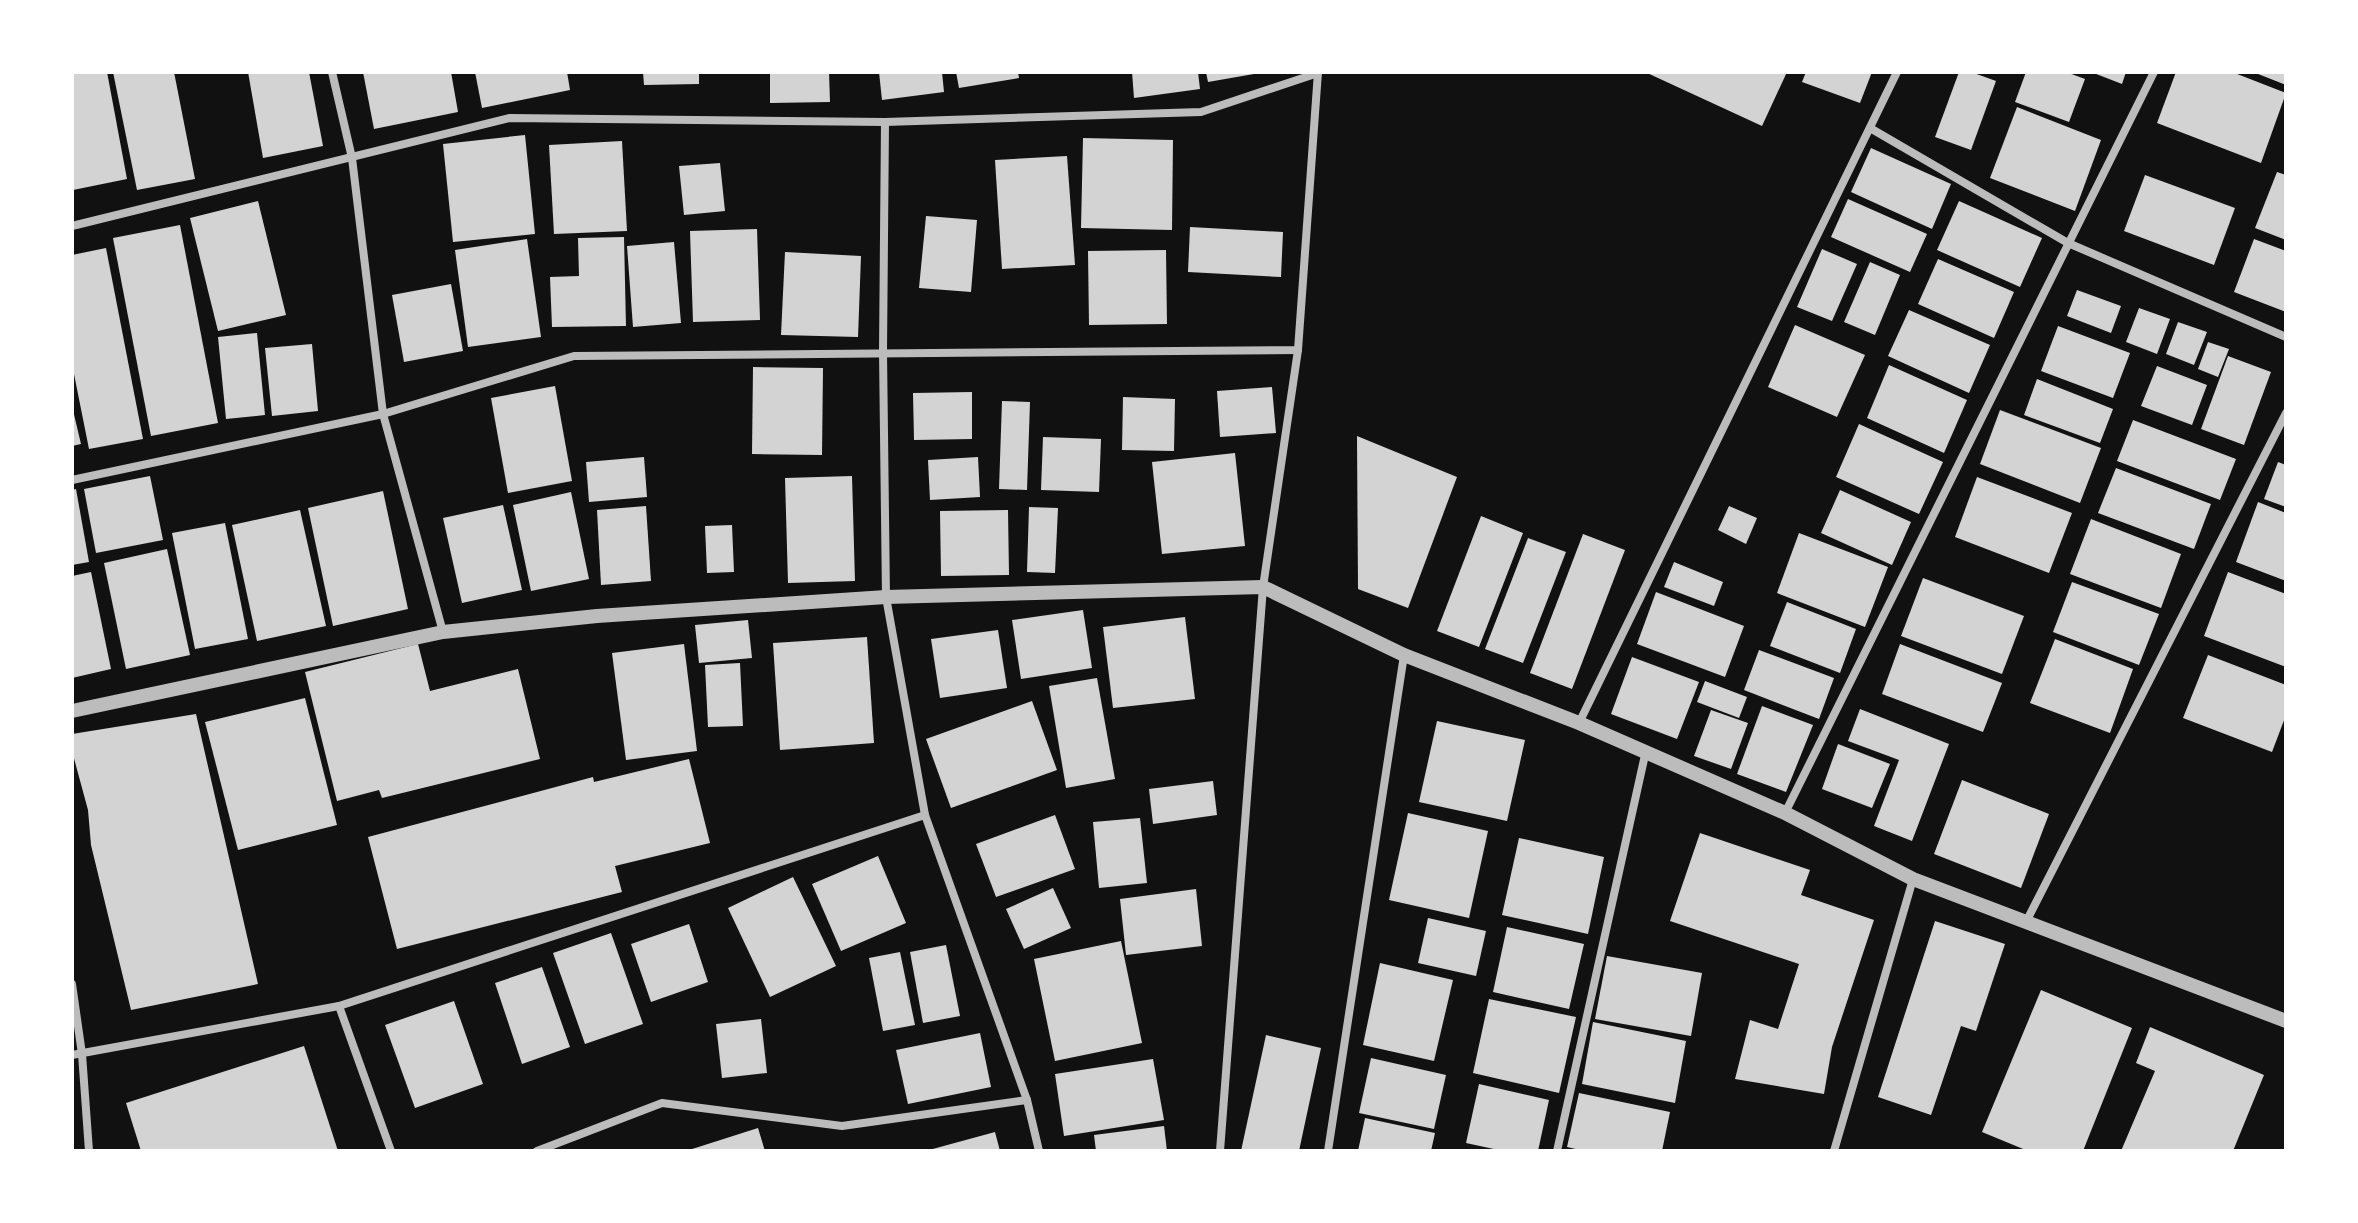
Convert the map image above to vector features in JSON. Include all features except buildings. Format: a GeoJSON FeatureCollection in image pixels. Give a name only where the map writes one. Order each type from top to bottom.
{"type":"FeatureCollection","features":[{"type":"Feature","properties":{"kind":"street"},"geometry":{"type":"LineString","coordinates":[[332,72],[352,158],[383,414],[443,632]]}},
{"type":"Feature","properties":{"kind":"street"},"geometry":{"type":"LineString","coordinates":[[72,226],[510,118],[885,122],[1201,112],[1318,72],[1298,350],[1263,587],[1220,1151]]}},
{"type":"Feature","properties":{"kind":"street"},"geometry":{"type":"LineString","coordinates":[[1579,723],[1897,72]]}},
{"type":"Feature","properties":{"kind":"street"},"geometry":{"type":"LineString","coordinates":[[1785,813],[2154,72]]}},
{"type":"Feature","properties":{"kind":"street"},"geometry":{"type":"LineString","coordinates":[[885,122],[883,352],[886,597],[925,815],[1027,1100],[1039,1151]]}},
{"type":"Feature","properties":{"kind":"street"},"geometry":{"type":"LineString","coordinates":[[1870,128],[2068,243],[2286,337]]}},
{"type":"Feature","properties":{"kind":"street"},"geometry":{"type":"LineString","coordinates":[[72,480],[383,414],[574,356],[1298,350]]}},
{"type":"Feature","properties":{"kind":"street"},"geometry":{"type":"LineString","coordinates":[[2026,923],[2286,413]]}},
{"type":"Feature","properties":{"kind":"street"},"geometry":{"type":"LineString","coordinates":[[72,711],[443,632],[597,616],[886,597],[1263,587],[1404,655],[1579,723],[1645,755],[1785,813],[1913,879],[2286,1021]]}},
{"type":"Feature","properties":{"kind":"street"},"geometry":{"type":"LineString","coordinates":[[1328,1151],[1404,655]]}},
{"type":"Feature","properties":{"kind":"street"},"geometry":{"type":"LineString","coordinates":[[1557,1151],[1645,755]]}},
{"type":"Feature","properties":{"kind":"street"},"geometry":{"type":"LineString","coordinates":[[72,1055],[339,1006],[925,815]]}},
{"type":"Feature","properties":{"kind":"street"},"geometry":{"type":"LineString","coordinates":[[1834,1151],[1913,879]]}},
{"type":"Feature","properties":{"kind":"street"},"geometry":{"type":"LineString","coordinates":[[72,984],[82,1054],[89,1151]]}},
{"type":"Feature","properties":{"kind":"street"},"geometry":{"type":"LineString","coordinates":[[339,1006],[391,1151]]}},
{"type":"Feature","properties":{"kind":"street"},"geometry":{"type":"LineString","coordinates":[[537,1151],[662,1103],[842,1126],[1027,1100]]}}]}
